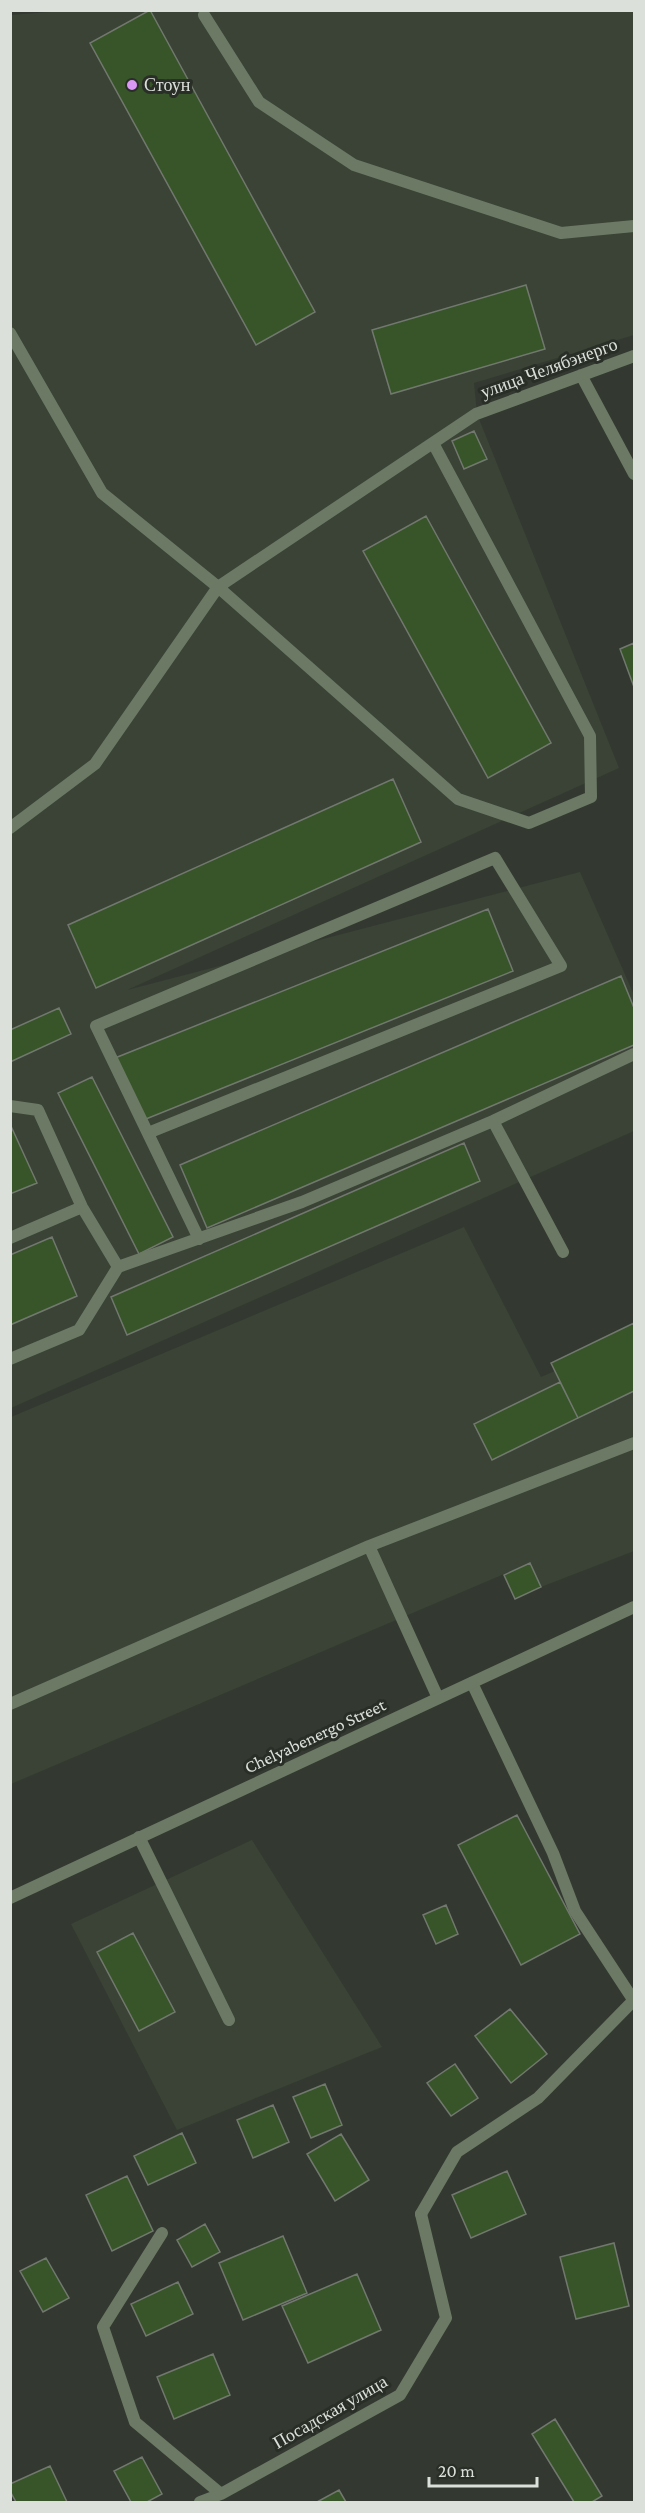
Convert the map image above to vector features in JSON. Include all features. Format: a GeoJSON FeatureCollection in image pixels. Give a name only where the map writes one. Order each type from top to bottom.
{"type":"FeatureCollection","features":[{"type":"Feature","properties":{"kind":"street"},"geometry":{"type":"LineString","coordinates":[[204,15],[259,102],[354,165],[561,233],[634,226]]}},
{"type":"Feature","properties":{"kind":"street"},"geometry":{"type":"LineString","coordinates":[[10,333],[102,493],[218,587],[458,799],[529,823],[591,797],[590,736],[433,444]]}},
{"type":"Feature","properties":{"kind":"street","name":"улица Челябэнерго"},"geometry":{"type":"LineString","coordinates":[[218,587],[477,414],[634,356]]}},
{"type":"Feature","properties":{"kind":"street"},"geometry":{"type":"LineString","coordinates":[[581,375],[634,474]]}},
{"type":"Feature","properties":{"kind":"street"},"geometry":{"type":"LineString","coordinates":[[10,828],[95,764],[218,587]]}},
{"type":"Feature","properties":{"kind":"street"},"geometry":{"type":"LineString","coordinates":[[148,1133],[561,966],[495,858],[96,1026],[199,1239]]}},
{"type":"Feature","properties":{"kind":"street"},"geometry":{"type":"LineString","coordinates":[[10,1359],[79,1330],[118,1267],[302,1202],[493,1121],[634,1054]]}},
{"type":"Feature","properties":{"kind":"street"},"geometry":{"type":"LineString","coordinates":[[10,1106],[38,1110],[82,1207],[118,1267]]}},
{"type":"Feature","properties":{"kind":"street"},"geometry":{"type":"LineString","coordinates":[[493,1121],[563,1252]]}},
{"type":"Feature","properties":{"kind":"street"},"geometry":{"type":"LineString","coordinates":[[10,1238],[82,1207]]}},
{"type":"Feature","properties":{"kind":"street"},"geometry":{"type":"LineString","coordinates":[[10,1704],[369,1546],[634,1443]]}},
{"type":"Feature","properties":{"kind":"street"},"geometry":{"type":"LineString","coordinates":[[369,1546],[438,1698]]}},
{"type":"Feature","properties":{"kind":"street","name":"Chelyabenergo Street"},"geometry":{"type":"LineString","coordinates":[[10,1898],[634,1607]]}},
{"type":"Feature","properties":{"kind":"street"},"geometry":{"type":"LineString","coordinates":[[472,1683],[553,1853],[575,1911],[634,2000]]}},
{"type":"Feature","properties":{"kind":"street"},"geometry":{"type":"LineString","coordinates":[[139,1837],[229,2020]]}},
{"type":"Feature","properties":{"kind":"street","name":"Посадская улица"},"geometry":{"type":"LineString","coordinates":[[200,2502],[221,2494],[400,2395],[446,2318],[421,2214],[457,2152],[538,2098],[634,2000]]}},
{"type":"Feature","properties":{"kind":"street"},"geometry":{"type":"LineString","coordinates":[[162,2233],[103,2327],[135,2422],[221,2494]]}},
{"type":"Feature","properties":{"kind":"shaded area"},"geometry":{"type":"Polygon","coordinates":[[[75,10],[634,11],[634,335],[474,383],[477,414],[619,768],[127,990],[580,872],[634,995],[634,1131],[11,1408],[11,15],[75,10]]]}},
{"type":"Feature","properties":{"kind":"shaded area"},"geometry":{"type":"Polygon","coordinates":[[[464,1227],[541,1377],[634,1337],[634,1551],[541,1587],[530,1563],[11,1784],[11,1417],[464,1227]]]}},
{"type":"Feature","properties":{"kind":"shaded area"},"geometry":{"type":"Polygon","coordinates":[[[252,1840],[382,2047],[177,2130],[71,1924],[252,1840]]]}},
{"type":"Feature","properties":{"kind":"building"},"geometry":{"type":"Polygon","coordinates":[[[150,10],[315,312],[256,345],[90,43],[150,10]]]}},
{"type":"Feature","properties":{"kind":"building"},"geometry":{"type":"Polygon","coordinates":[[[526,285],[545,349],[391,394],[372,330],[526,285]]]}},
{"type":"Feature","properties":{"kind":"building"},"geometry":{"type":"Polygon","coordinates":[[[474,431],[487,459],[464,469],[452,441],[474,431]]]}},
{"type":"Feature","properties":{"kind":"building"},"geometry":{"type":"Polygon","coordinates":[[[426,516],[551,743],[488,778],[363,551],[426,516]]]}},
{"type":"Feature","properties":{"kind":"building"},"geometry":{"type":"Polygon","coordinates":[[[634,643],[634,687],[620,649],[634,643]]]}},
{"type":"Feature","properties":{"kind":"building"},"geometry":{"type":"Polygon","coordinates":[[[393,779],[421,842],[96,988],[68,925],[393,779]]]}},
{"type":"Feature","properties":{"kind":"building"},"geometry":{"type":"Polygon","coordinates":[[[488,909],[513,971],[141,1121],[115,1058],[488,909]]]}},
{"type":"Feature","properties":{"kind":"building"},"geometry":{"type":"Polygon","coordinates":[[[621,976],[634,1008],[634,1045],[207,1228],[180,1165],[621,976]]]}},
{"type":"Feature","properties":{"kind":"building"},"geometry":{"type":"Polygon","coordinates":[[[59,1008],[71,1034],[10,1062],[10,1030],[59,1008]]]}},
{"type":"Feature","properties":{"kind":"building"},"geometry":{"type":"Polygon","coordinates":[[[92,1077],[173,1237],[139,1254],[58,1093],[92,1077]]]}},
{"type":"Feature","properties":{"kind":"building"},"geometry":{"type":"Polygon","coordinates":[[[10,1124],[37,1183],[10,1194],[10,1124]]]}},
{"type":"Feature","properties":{"kind":"building"},"geometry":{"type":"Polygon","coordinates":[[[464,1143],[480,1181],[127,1335],[111,1297],[464,1143]]]}},
{"type":"Feature","properties":{"kind":"building"},"geometry":{"type":"Polygon","coordinates":[[[52,1237],[77,1296],[10,1325],[10,1255],[52,1237]]]}},
{"type":"Feature","properties":{"kind":"building"},"geometry":{"type":"Polygon","coordinates":[[[634,1323],[634,1391],[578,1418],[551,1363],[634,1323]]]}},
{"type":"Feature","properties":{"kind":"building"},"geometry":{"type":"Polygon","coordinates":[[[560,1382],[578,1418],[492,1460],[474,1424],[560,1382]]]}},
{"type":"Feature","properties":{"kind":"building"},"geometry":{"type":"Polygon","coordinates":[[[530,1563],[541,1587],[515,1599],[504,1575],[530,1563]]]}},
{"type":"Feature","properties":{"kind":"building"},"geometry":{"type":"Polygon","coordinates":[[[517,1815],[580,1934],[521,1965],[458,1845],[517,1815]]]}},
{"type":"Feature","properties":{"kind":"building"},"geometry":{"type":"Polygon","coordinates":[[[446,1905],[458,1934],[436,1944],[423,1915],[446,1905]]]}},
{"type":"Feature","properties":{"kind":"building"},"geometry":{"type":"Polygon","coordinates":[[[133,1933],[175,2012],[139,2031],[97,1952],[133,1933]]]}},
{"type":"Feature","properties":{"kind":"building"},"geometry":{"type":"Polygon","coordinates":[[[510,2009],[547,2054],[511,2083],[475,2036],[510,2009]]]}},
{"type":"Feature","properties":{"kind":"building"},"geometry":{"type":"Polygon","coordinates":[[[455,2064],[478,2098],[451,2116],[427,2083],[455,2064]]]}},
{"type":"Feature","properties":{"kind":"building"},"geometry":{"type":"Polygon","coordinates":[[[325,2084],[342,2125],[311,2138],[293,2097],[325,2084]]]}},
{"type":"Feature","properties":{"kind":"building"},"geometry":{"type":"Polygon","coordinates":[[[273,2105],[289,2142],[253,2158],[237,2120],[273,2105]]]}},
{"type":"Feature","properties":{"kind":"building"},"geometry":{"type":"Polygon","coordinates":[[[182,2133],[196,2163],[148,2185],[134,2156],[182,2133]]]}},
{"type":"Feature","properties":{"kind":"building"},"geometry":{"type":"Polygon","coordinates":[[[341,2134],[369,2180],[335,2201],[307,2154],[341,2134]]]}},
{"type":"Feature","properties":{"kind":"building"},"geometry":{"type":"Polygon","coordinates":[[[507,2171],[526,2214],[471,2238],[452,2195],[507,2171]]]}},
{"type":"Feature","properties":{"kind":"building"},"geometry":{"type":"Polygon","coordinates":[[[127,2176],[153,2231],[112,2251],[86,2195],[127,2176]]]}},
{"type":"Feature","properties":{"kind":"building"},"geometry":{"type":"Polygon","coordinates":[[[205,2224],[220,2252],[192,2267],[177,2240],[205,2224]]]}},
{"type":"Feature","properties":{"kind":"building"},"geometry":{"type":"Polygon","coordinates":[[[283,2236],[307,2293],[243,2320],[219,2263],[283,2236]]]}},
{"type":"Feature","properties":{"kind":"building"},"geometry":{"type":"Polygon","coordinates":[[[614,2243],[629,2306],[576,2319],[560,2257],[614,2243]]]}},
{"type":"Feature","properties":{"kind":"building"},"geometry":{"type":"Polygon","coordinates":[[[46,2258],[69,2298],[43,2312],[20,2271],[46,2258]]]}},
{"type":"Feature","properties":{"kind":"building"},"geometry":{"type":"Polygon","coordinates":[[[357,2274],[381,2330],[308,2363],[282,2306],[357,2274]]]}},
{"type":"Feature","properties":{"kind":"building"},"geometry":{"type":"Polygon","coordinates":[[[178,2282],[193,2314],[146,2336],[131,2304],[178,2282]]]}},
{"type":"Feature","properties":{"kind":"building"},"geometry":{"type":"Polygon","coordinates":[[[213,2354],[230,2395],[174,2419],[157,2377],[213,2354]]]}},
{"type":"Feature","properties":{"kind":"building"},"geometry":{"type":"Polygon","coordinates":[[[555,2419],[602,2496],[592,2502],[574,2502],[532,2434],[555,2419]]]}},
{"type":"Feature","properties":{"kind":"building"},"geometry":{"type":"Polygon","coordinates":[[[142,2457],[162,2494],[147,2502],[131,2502],[114,2471],[142,2457]]]}},
{"type":"Feature","properties":{"kind":"building"},"geometry":{"type":"Polygon","coordinates":[[[50,2466],[67,2502],[16,2502],[10,2491],[10,2484],[50,2466]]]}},
{"type":"Feature","properties":{"kind":"building"},"geometry":{"type":"Polygon","coordinates":[[[339,2490],[346,2502],[317,2502],[339,2490]]]}},
{"type":"Feature","properties":{"kind":"place","name":"Стоун"},"geometry":{"type":"Point","coordinates":[132,85]}}]}
